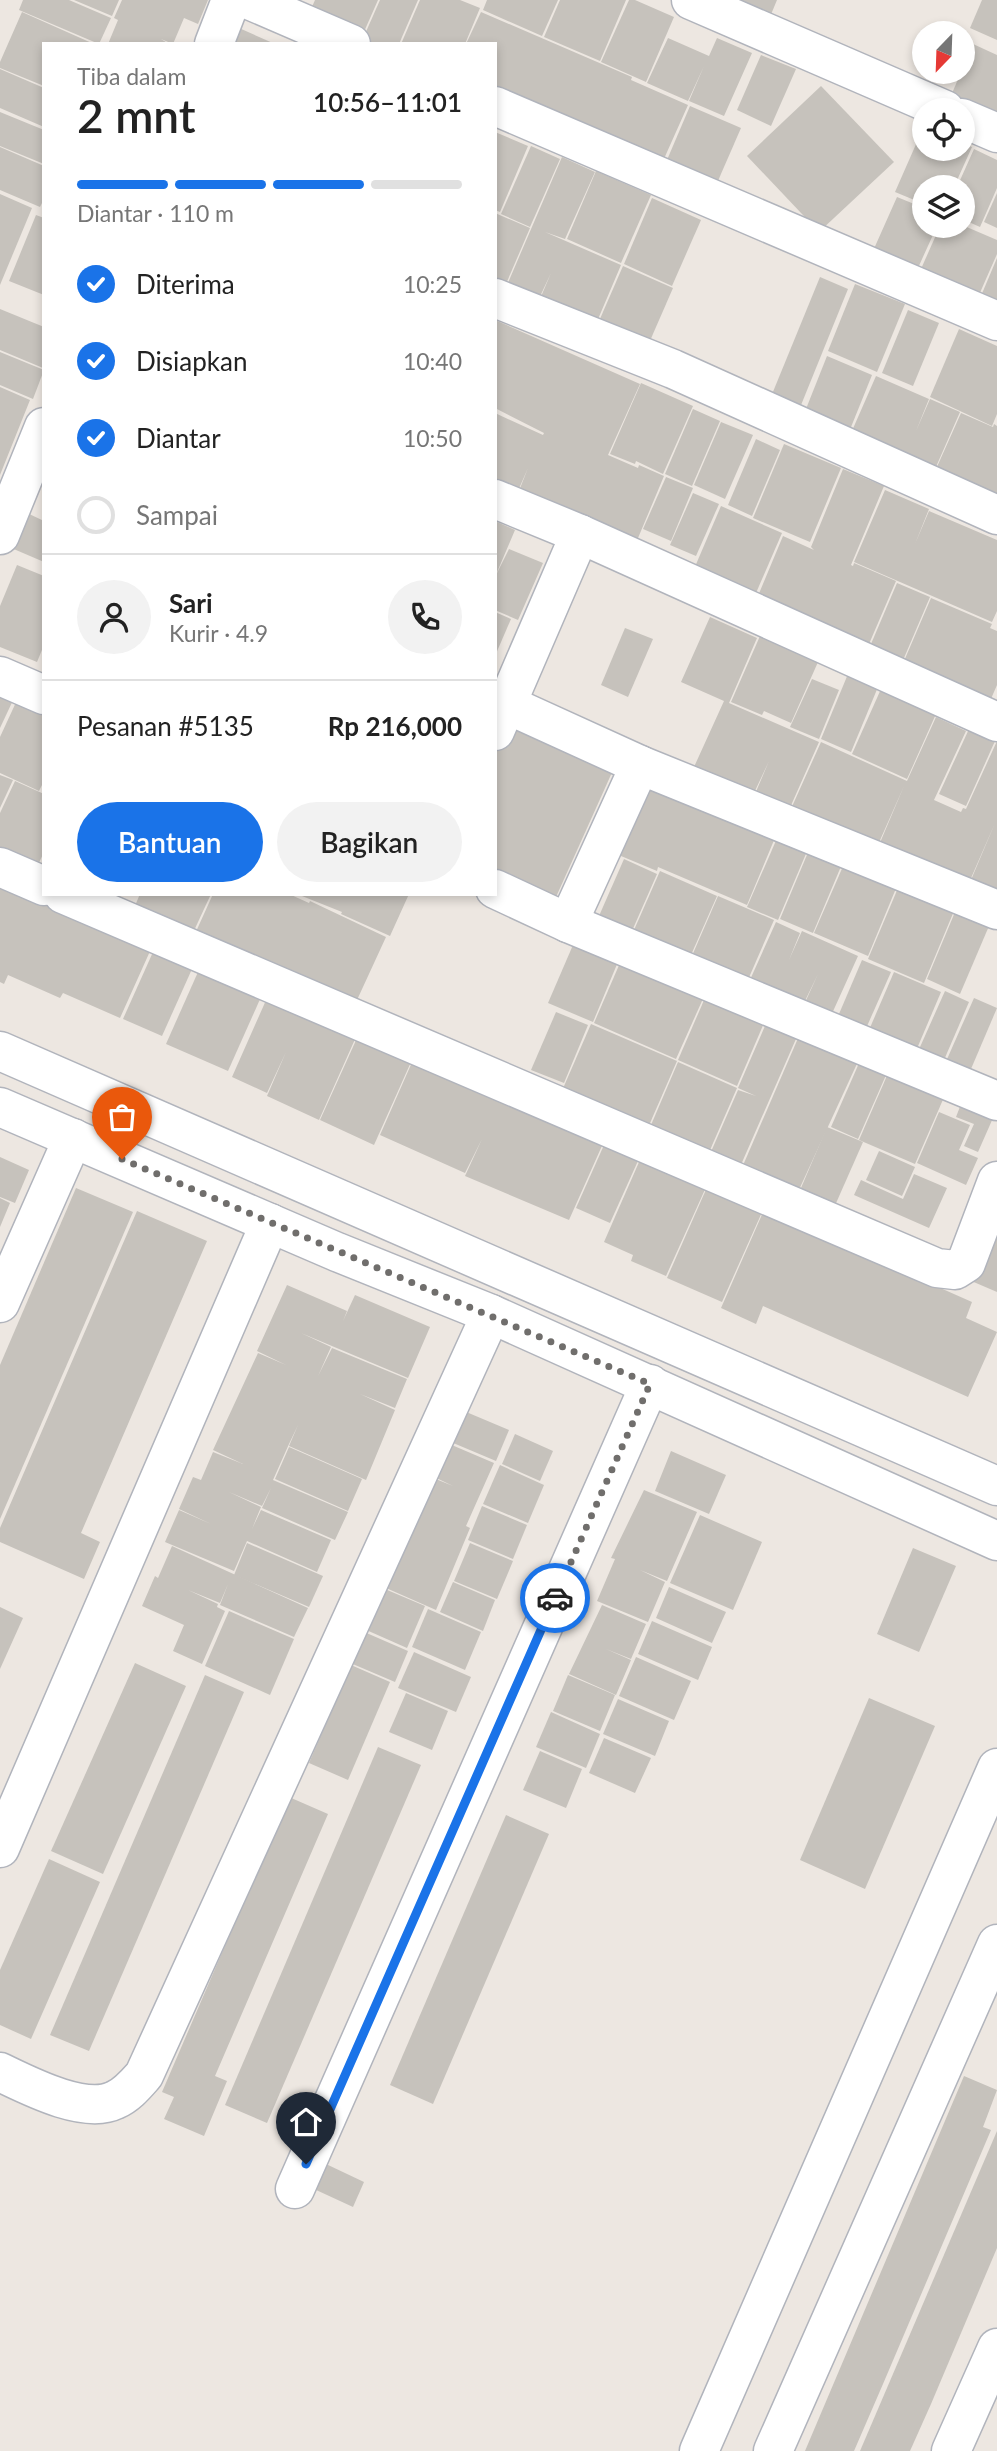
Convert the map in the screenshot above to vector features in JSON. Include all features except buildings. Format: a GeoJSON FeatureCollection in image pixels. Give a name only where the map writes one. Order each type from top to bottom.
{"type":"FeatureCollection","features":[{"type":"Feature","properties":{"kind":"street"},"geometry":{"type":"LineString","coordinates":[[215,42],[231,0]]}},
{"type":"Feature","properties":{"kind":"street"},"geometry":{"type":"LineString","coordinates":[[249,0],[346,42]]}},
{"type":"Feature","properties":{"kind":"street"},"geometry":{"type":"LineString","coordinates":[[691,0],[917,98]]}},
{"type":"Feature","properties":{"kind":"street"},"geometry":{"type":"LineString","coordinates":[[497,107],[997,321]]}},
{"type":"Feature","properties":{"kind":"street"},"geometry":{"type":"LineString","coordinates":[[975,124],[997,133]]}},
{"type":"Feature","properties":{"kind":"street"},"geometry":{"type":"LineString","coordinates":[[497,299],[673,369],[997,515]]}},
{"type":"Feature","properties":{"kind":"street"},"geometry":{"type":"LineString","coordinates":[[0,536],[30,501],[42,438]]}},
{"type":"Feature","properties":{"kind":"street"},"geometry":{"type":"LineString","coordinates":[[497,500],[580,534],[997,722]]}},
{"type":"Feature","properties":{"kind":"street"},"geometry":{"type":"LineString","coordinates":[[580,534],[499,711],[640,765],[997,910]]}},
{"type":"Feature","properties":{"kind":"street"},"geometry":{"type":"LineString","coordinates":[[0,676],[42,694]]}},
{"type":"Feature","properties":{"kind":"street"},"geometry":{"type":"LineString","coordinates":[[568,923],[640,765]]}},
{"type":"Feature","properties":{"kind":"street"},"geometry":{"type":"LineString","coordinates":[[0,867],[42,885]]}},
{"type":"Feature","properties":{"kind":"street"},"geometry":{"type":"LineString","coordinates":[[497,890],[568,923],[997,1101]]}},
{"type":"Feature","properties":{"kind":"street"},"geometry":{"type":"LineString","coordinates":[[68,896],[937,1268],[955,1270],[966,1263],[997,1181]]}},
{"type":"Feature","properties":{"kind":"street"},"geometry":{"type":"LineString","coordinates":[[0,1051],[997,1486]]}},
{"type":"Feature","properties":{"kind":"street"},"geometry":{"type":"LineString","coordinates":[[0,1107],[491,1314],[997,1541]]}},
{"type":"Feature","properties":{"kind":"street"},"geometry":{"type":"LineString","coordinates":[[0,1303],[73,1138]]}},
{"type":"Feature","properties":{"kind":"street"},"geometry":{"type":"LineString","coordinates":[[0,1847],[270,1223]]}},
{"type":"Feature","properties":{"kind":"street"},"geometry":{"type":"LineString","coordinates":[[0,2072],[57,2096],[94,2105],[115,2101],[131,2090],[144,2075],[491,1314]]}},
{"type":"Feature","properties":{"kind":"street"},"geometry":{"type":"LineString","coordinates":[[295,2189],[650,1384]]}},
{"type":"Feature","properties":{"kind":"street"},"geometry":{"type":"LineString","coordinates":[[699,2451],[997,1768]]}},
{"type":"Feature","properties":{"kind":"street"},"geometry":{"type":"LineString","coordinates":[[773,2451],[943,2063],[994,1959]]}},
{"type":"Feature","properties":{"kind":"street"},"geometry":{"type":"LineString","coordinates":[[951,2451],[997,2348]]}},
{"type":"Feature","properties":{"kind":"way so far"},"geometry":{"type":"LineString","coordinates":[[122,1159],[650,1384],[555,1598]]}},
{"type":"Feature","properties":{"kind":"route"},"geometry":{"type":"LineString","coordinates":[[306,2164],[555,1598]]}}]}
